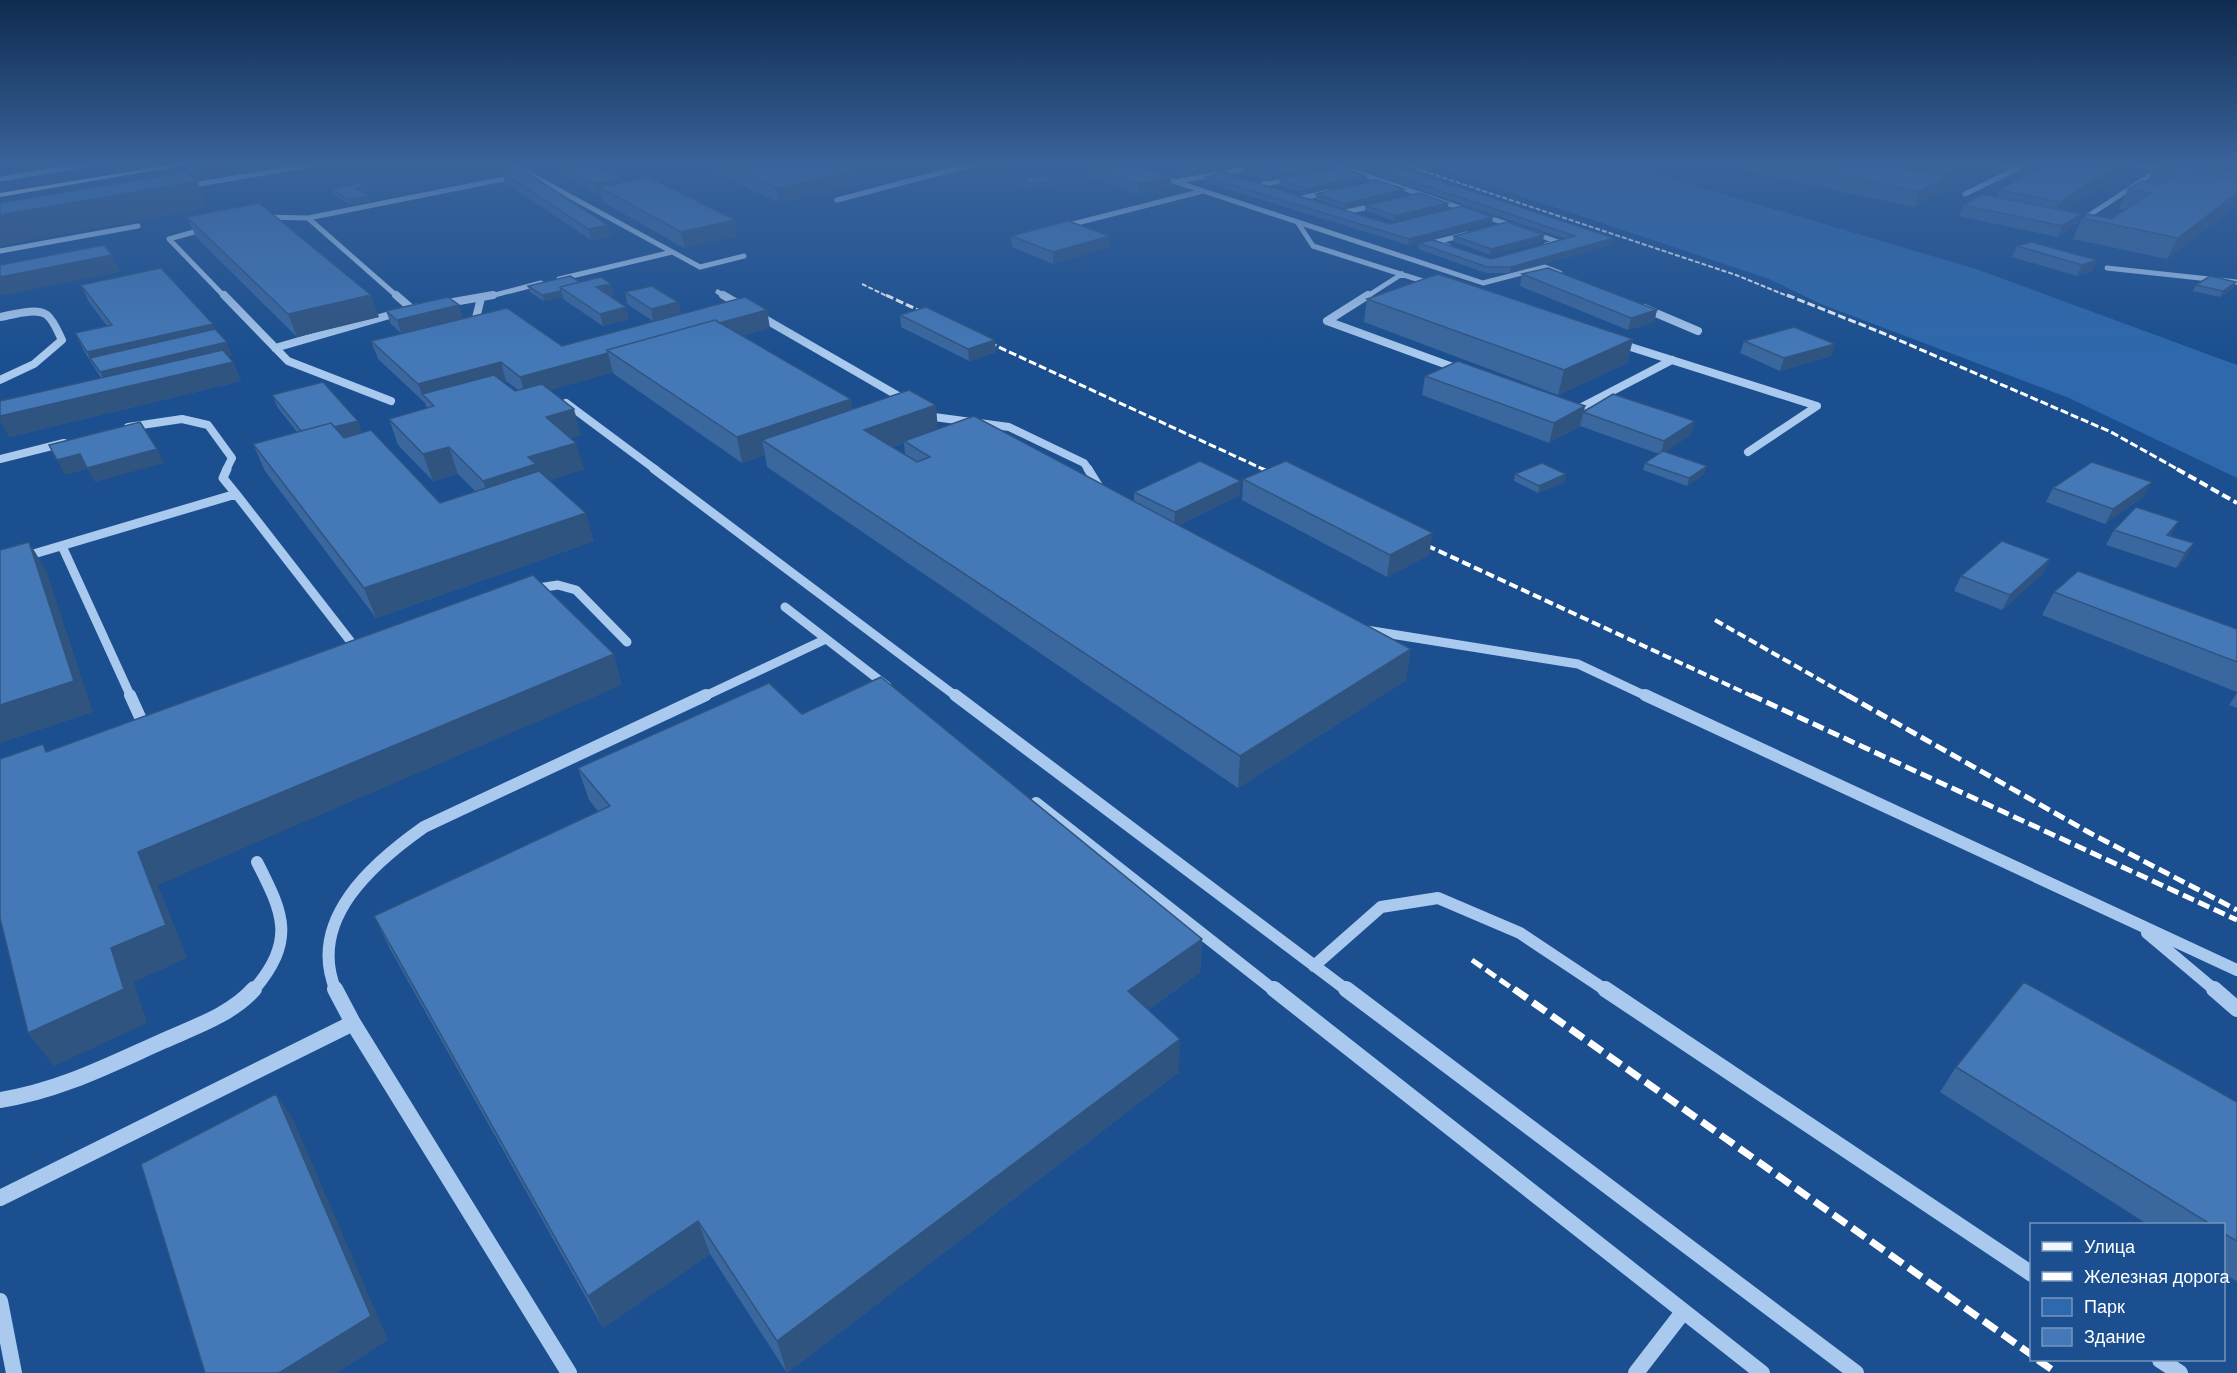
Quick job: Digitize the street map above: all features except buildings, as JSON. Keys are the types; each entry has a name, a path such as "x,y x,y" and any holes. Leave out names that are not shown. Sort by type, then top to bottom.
{"street":[{"path":"0,251 138,226"},
{"path":"214,226 169,239 288,361 391,401"},
{"path":"317,226 412,309"},
{"path":"624,226 700,267 744,256"},
{"path":"1058,228 1066,226"},
{"path":"1300,226 1312,246 1436,285"},
{"path":"1308,226 1483,282 1545,267 1564,275"},
{"path":"1512,226 1558,242 1536,248"},
{"path":"1458,249 1436,242 1471,233"},
{"path":"55,241 62,250"},
{"path":"435,305 481,298 672,252"},
{"path":"2107,268 2237,282"},
{"path":"1402,274 1327,321 1467,372"},
{"path":"718,292 934,417 1009,427 1084,463 1104,496"},
{"path":"464,328 475,326 481,298"},
{"path":"1635,304 1698,331"},
{"path":"275,348 423,307"},
{"path":"0,317 26,313 48,315 62,340 39,361 0,380"},
{"path":"1604,339 1817,406 1748,452"},
{"path":"1564,408 1575,412 1672,360"},
{"path":"566,403 1856,1373"},
{"path":"116,430 139,424 182,419 208,425 232,458 223,478 358,651"},
{"path":"0,459 69,441"},
{"path":"0,564 237,494"},
{"path":"62,546 145,728"},
{"path":"522,592 558,585 576,590 627,642"},
{"path":"785,607 901,698"},
{"path":"1355,625 1365,630 1578,664 2237,970"},
{"path":"569,1373 353,1023 330,975 328,950 336,916 350,894 397,846 424,827 826,639"},
{"path":"346,655 369,647"},
{"path":"134,732 156,724"},
{"path":"1024,794 1762,1373"},
{"path":"0,1100 25,1098 57,1089 222,1014 248,996 263,978 282,937 280,908 257,862"},
{"path":"1314,966 1381,907 1438,898 1530,940 2030,1273"},
{"path":"2136,923 2237,1009"},
{"path":"0,1198 353,1023"},
{"path":"0,1301 14,1373"},
{"path":"1636,1373 1683,1312"},
{"path":"2163,1361 2180,1373"}],"green space":[{"path":"1611,226 1831,226 1976,269 2237,365 2237,478 2069,398 1821,304 1769,279"}],"railway":[{"path":"1589,226 1736,275 1790,297"},
{"path":"862,284 889,297"},
{"path":"886,295 933,317"},
{"path":"1787,295 1880,332 2111,432 2179,470"},
{"path":"979,338 1265,470"},
{"path":"1262,469 1279,477"},
{"path":"2177,469 2237,503"},
{"path":"1415,540 1754,697"},
{"path":"1715,620 1850,697"},
{"path":"1751,695 2237,920"},
{"path":"1847,695 2090,833 2237,910"},
{"path":"1472,960 1516,991"},
{"path":"1514,989 2030,1354"},
{"path":"2039,1361 2057,1373"}]}
